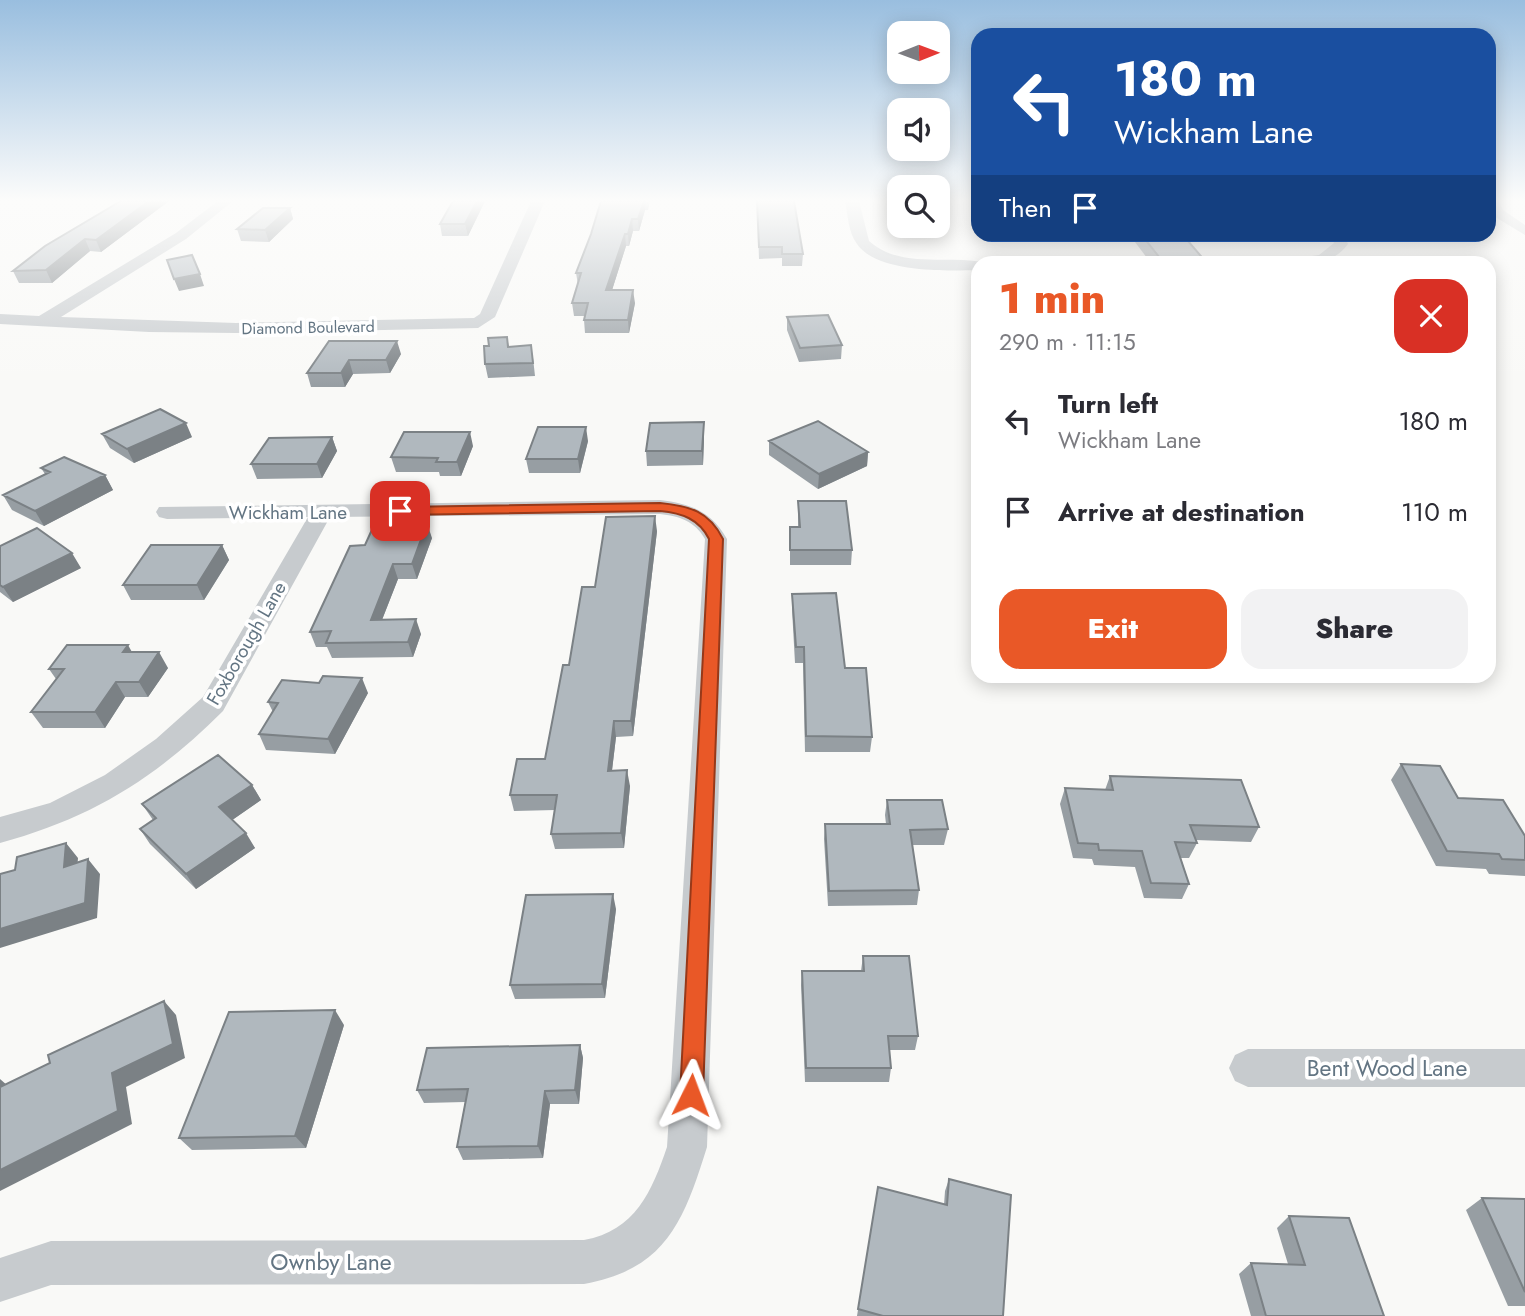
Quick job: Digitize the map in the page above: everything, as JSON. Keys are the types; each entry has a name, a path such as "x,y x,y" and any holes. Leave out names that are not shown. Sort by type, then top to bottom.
{"street":[{"path":"43,321 138,262"},
{"name":"Diamond Boulevard","path":"0,319 149,327 236,328 478,323 487,317 511,262"},
{"path":"911,262 971,266"},
{"name":"Wickham Lane","path":"167,512 660,507 686,510 700,517"},
{"name":"Foxborough Lane","path":"0,830 83,803 161,754 190,728 213,704 322,512"},
{"name":"Ownby Lane","path":"0,1280 51,1263 584,1262 611,1257 653,1224 670,1198 681,1171 690,1122 716,539 710,527 700,517"},
{"name":"Bent Wood Lane","path":"1248,1068 1525,1068"}],"building":[{"path":"24,262 56,262 46,270 13,271"},
{"path":"168,262 195,262 200,274 174,279"},
{"path":"580,262 615,262 606,290 633,290 628,320 584,320 588,303 572,303 581,273 576,273"},
{"path":"828,315 842,345 800,348 787,317"},
{"path":"507,337 508,347 531,345 533,363 485,364 484,346 489,346 488,338"},
{"path":"329,341 397,341 386,360 349,360 341,373 307,373"},
{"path":"160,409 186,423 127,449 102,434"},
{"path":"818,421 868,452 819,474 769,441"},
{"path":"704,422 702,451 646,451 650,423"},
{"path":"538,427 586,427 578,459 526,459"},
{"path":"404,432 470,432 457,462 436,462 438,458 391,457"},
{"path":"332,437 317,464 251,464 269,438"},
{"path":"64,457 105,475 35,511 3,495 50,472 41,468"},
{"path":"798,501 846,501 852,550 790,550 790,527 800,527"},
{"path":"655,516 631,721 614,721 608,771 627,770 621,833 551,834 557,795 510,795 517,759 545,759 563,665 569,665 582,587 595,587 606,517"},
{"path":"375,523 427,523 412,564 393,564 371,620 416,619 408,642 326,643 331,631 310,632 350,546 365,545"},
{"path":"37,528 72,553 3,587 0,585 0,546"},
{"path":"151,545 222,545 197,585 123,585"},
{"path":"836,593 845,668 866,668 872,737 806,736 804,647 796,647 792,594"},
{"path":"67,645 128,645 123,652 159,652 139,682 116,682 95,712 31,712 64,669 49,669"},
{"path":"323,676 362,678 328,739 259,734 278,703 268,702 282,680 319,683"},
{"path":"218,755 252,785 219,807 246,833 186,874 140,829 156,818 142,804"},
{"path":"1401,764 1440,766 1458,798 1503,800 1525,836 1525,860 1502,859 1499,854 1447,851"},
{"path":"1110,776 1241,780 1259,827 1190,825 1197,843 1175,842 1189,884 1151,883 1142,851 1099,850 1098,844 1078,843 1065,788 1113,790"},
{"path":"887,800 942,800 948,829 910,830 919,890 829,891 825,824 890,824"},
{"path":"66,843 64,867 88,859 85,903 0,929 0,874 15,870 17,857"},
{"path":"613,894 602,984 510,985 526,895"},
{"path":"863,956 909,956 918,1036 888,1036 891,1068 806,1068 802,971 864,971"},
{"path":"164,1001 173,1044 112,1073 118,1111 0,1170 0,1087 50,1063 48,1055"},
{"path":"335,1010 295,1136 179,1138 229,1012"},
{"path":"580,1045 575,1090 545,1091 538,1146 457,1147 468,1089 417,1090 427,1048"},
{"path":"949,1179 1011,1195 1003,1316 883,1316 858,1309 878,1187 947,1205"},
{"path":"1482,1198 1525,1199 1525,1292"},
{"path":"1289,1216 1349,1218 1384,1316 1266,1316 1251,1263 1305,1265"}],"route":[{"path":"400,511 660,507 686,510 700,517 710,527 716,539 691,1095"}]}
